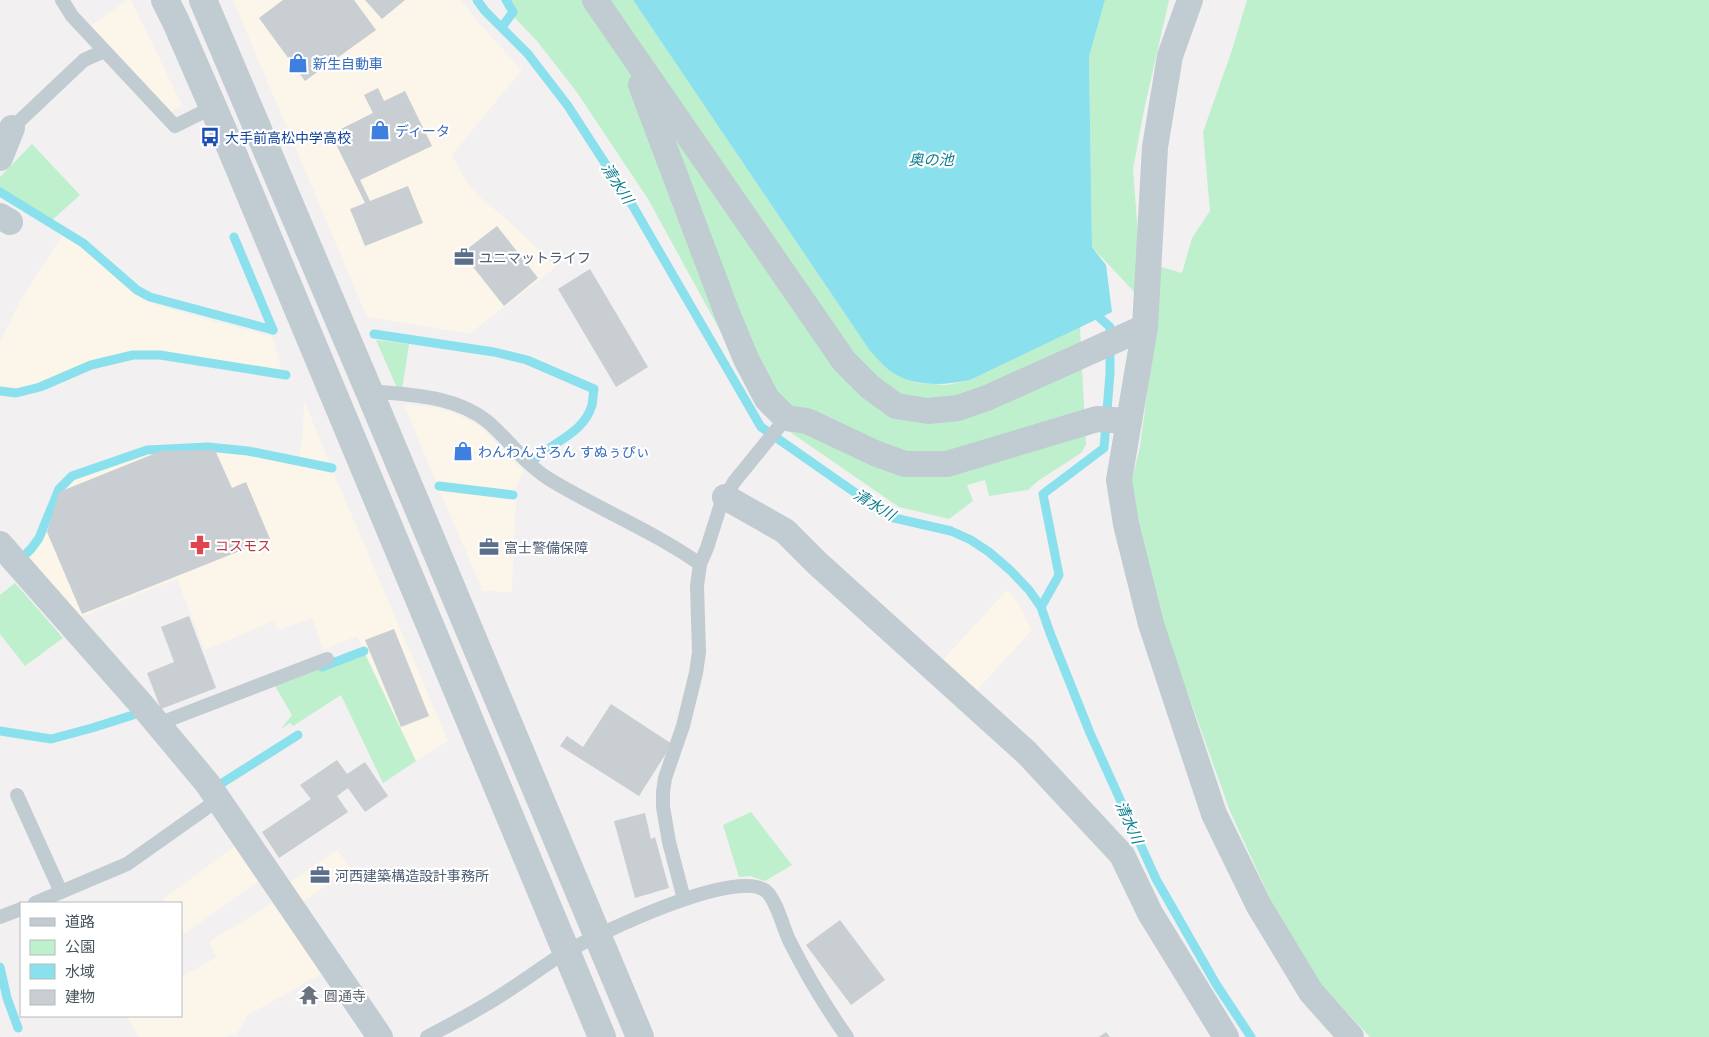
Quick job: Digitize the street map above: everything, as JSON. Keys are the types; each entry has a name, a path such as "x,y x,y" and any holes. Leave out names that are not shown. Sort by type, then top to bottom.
{"street":[{"path":"165,0 213,107 602,1037"},
{"path":"203,0 369,390 640,1037"},
{"path":"595,0 844,361 870,388 896,406 928,412 958,408 987,398 1145,327"},
{"path":"1190,0 1170,56 1155,147 1145,327 1116,420 1120,480 1126,524 1151,624 1214,814 1259,906 1311,992 1351,1037"},
{"path":"627,47 746,359 767,399 783,423 807,421 877,454 905,464 947,464 1116,420"},
{"path":"0,158 12,128"},
{"path":"726,497 785,531 1026,753 1122,855 1150,913 1226,1037"},
{"path":"0,544 158,724 219,799 380,1037"}],"lane":[{"path":"62,0 72,16 176,126 213,107"},
{"path":"12,128 84,60 104,51"},
{"path":"369,390 448,402 474,412 488,422 541,474 596,506 676,547 700,564"},
{"path":"684,899 669,842 663,807 663,792 665,778 683,726 696,673 698,652 696,586 700,564 720,507 734,482 783,423"},
{"path":"158,724 327,659"},
{"path":"17,795 61,892"},
{"path":"37,902 127,864 219,799"},
{"path":"427,1037 471,1014 567,952 599,936 684,899 720,888 738,885 750,885 767,892 808,977 847,1037"},
{"path":"0,917 20,909"}],"shaded area":[{"path":"127,0 131,0 182,105 168,114 88,28"},
{"path":"233,0 461,0 476,20 522,70 452,155 465,179 477,195 504,217 555,268 469,334 367,317"},
{"path":"62,236 81,247 134,294 145,301 273,338 281,369 280,373 161,353 132,353 91,363 39,385 15,392 0,389 0,342 20,301"},
{"path":"304,400 330,464 299,457 303,431"},
{"name":"わんわんさろん すぬぅぴぃ","path":"404,404 439,408 478,425 524,471 514,491 436,482"},
{"name":"コスモス","path":"208,449 248,453 332,469 448,741 416,761 357,636 323,650 312,618 278,630 274,621 205,650 177,579 77,618 24,559 39,540 61,489 73,477 83,472 148,452"},
{"name":"富士警備保障","path":"438,487 512,496 515,500 512,592 483,591"},
{"path":"1007,590 1018,603 1032,630 974,693 940,663"},
{"path":"236,845 260,880 184,934 182,931 182,902 163,902 162,900"},
{"name":"河西建築構造設計事務所","path":"337,850 350,867 301,904 289,883"},
{"path":"274,902 321,974 248,1015 235,1037 233,1034 225,1037 139,1037 128,1017 182,1017 182,976 217,957 209,942"}],"green space":[{"path":"508,0 633,0 870,351 895,375 918,383 947,385 970,380 1080,327 1086,445 1081,453 1038,481 1028,490 989,496 985,480 967,485 973,501 949,519 899,507 790,432 782,429 723,336 648,199 576,91 537,41 513,16 515,13"},
{"path":"1105,0 1169,0 1144,110 1133,169 1140,261 1182,273 1192,238 1210,211 1203,132 1232,50 1247,0 1709,0 1709,1037 1370,1037 1321,985 1272,903 1230,811 1163,624 1135,527 1131,484 1140,447 1157,316 1092,247 1089,57"},
{"path":"32,144 80,195 51,221 0,189 0,177"},
{"path":"376,340 409,344 402,390 398,390"},
{"path":"15,583 63,638 25,666 0,634 0,595"},
{"path":"364,652 416,761 383,783 341,695 293,726 290,723 281,729 292,715 275,686"},
{"path":"751,812 792,865 765,881 750,876 739,877 723,825"}],"water":[{"name":"奥の池","path":"633,0 1105,0 1089,57 1092,247 1106,265 1112,312 970,380 933,384 914,382 896,375 870,351"}],"building":[{"path":"283,0 354,0 376,30 305,81 259,18"},
{"path":"365,0 405,0 382,19"},
{"path":"378,88 384,101 405,91 432,146 360,180 370,201 408,186 423,223 365,246 350,209 365,203 331,134 373,113 364,95"},
{"path":"497,226 538,278 504,306 462,253"},
{"path":"590,269 648,367 616,387 558,289"},
{"path":"215,450 232,488 246,482 270,539 82,614 47,532 59,492 161,451"},
{"path":"189,616 216,688 161,709 147,673 174,662 161,627"},
{"path":"394,629 429,716 401,727 365,640"},
{"path":"611,704 672,744 639,796 560,746 567,736 583,747"},
{"path":"337,760 347,774 365,762 388,796 365,812 348,788 337,796 348,812 279,858 262,832 311,799 300,785"},
{"path":"645,813 651,839 655,837 669,888 635,898 614,821"},
{"path":"840,920 885,980 851,1005 806,945"},
{"path":"1106,1032 1110,1037 1099,1037"}],"waterway":[{"name":"清水川","path":"477,0 485,11 528,54 568,106 634,208 761,427 890,517 951,531 971,540 1010,570 1029,590 1041,607 1090,733 1156,879 1216,984 1251,1037"},
{"path":"502,27 513,12 506,0"},
{"path":"0,192 83,243 137,290 150,297 273,330"},
{"path":"234,237 273,330"},
{"path":"1041,607 1059,575 1043,494 1104,448 1110,373 1110,327 1100,318"},
{"path":"374,334 494,352 527,360 594,389 592,405 582,423 575,431 532,462"},
{"path":"0,391 16,393 40,387 91,365 133,355 160,355 286,375"},
{"path":"23,557 39,538 59,489 72,476 147,450 208,447 248,451 332,468"},
{"path":"439,486 513,495"},
{"path":"322,667 364,651"},
{"path":"0,731 51,739 133,715"},
{"path":"219,785 298,735"},
{"path":"0,967 7,998 18,1028"}],"place":[{"name":"新生自動車","path":"298,63"},
{"name":"ディータ","path":"380,130"},
{"name":"大手前高松中学高校","path":"210,137"},
{"name":"ユニマットライフ","path":"464,257"},
{"name":"わんわんさろん すぬぅぴぃ","path":"463,451"},
{"name":"コスモス","path":"200,545"},
{"name":"富士警備保障","path":"489,547"},
{"name":"河西建築構造設計事務所","path":"320,875"},
{"name":"圓通寺","path":"309,995"}]}
